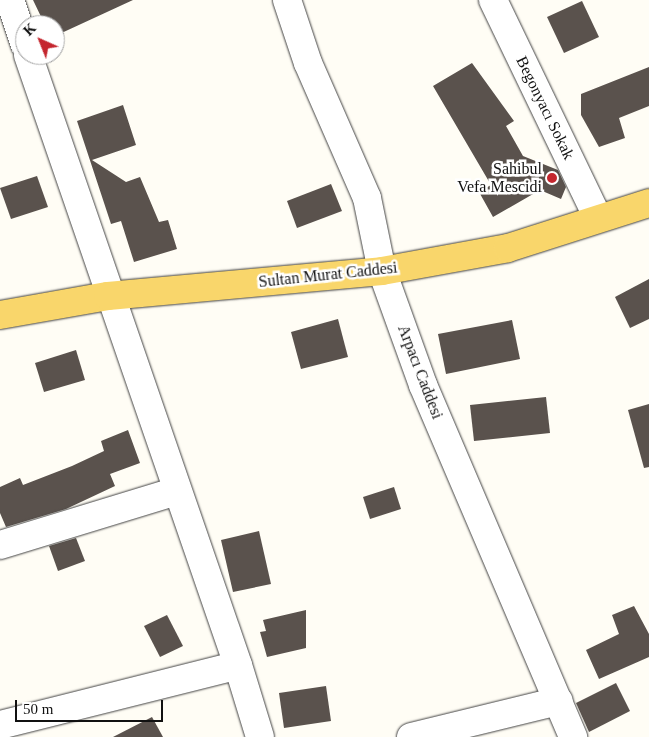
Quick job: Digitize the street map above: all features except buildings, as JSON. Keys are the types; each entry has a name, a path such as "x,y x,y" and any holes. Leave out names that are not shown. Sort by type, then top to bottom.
{"main road":[{"name":"Sultan Murat Caddesi","path":"0,315 108,296 382,271 508,248 597,216 649,202"}],"street":[{"path":"10,0 15,15"},
{"name":"Arpacı Caddesi","path":"288,0 308,63 367,198 382,271 423,385 528,639 573,737"},
{"name":"Begonyacı Sokak","path":"492,0 597,216"},
{"path":"31,65 108,296 238,665 260,737"},
{"path":"0,545 177,491"},
{"path":"0,725 238,665"},
{"path":"411,737 558,701"}],"place":[{"name":"Sahibul Vefa Mescidi","path":"552,178"}]}
